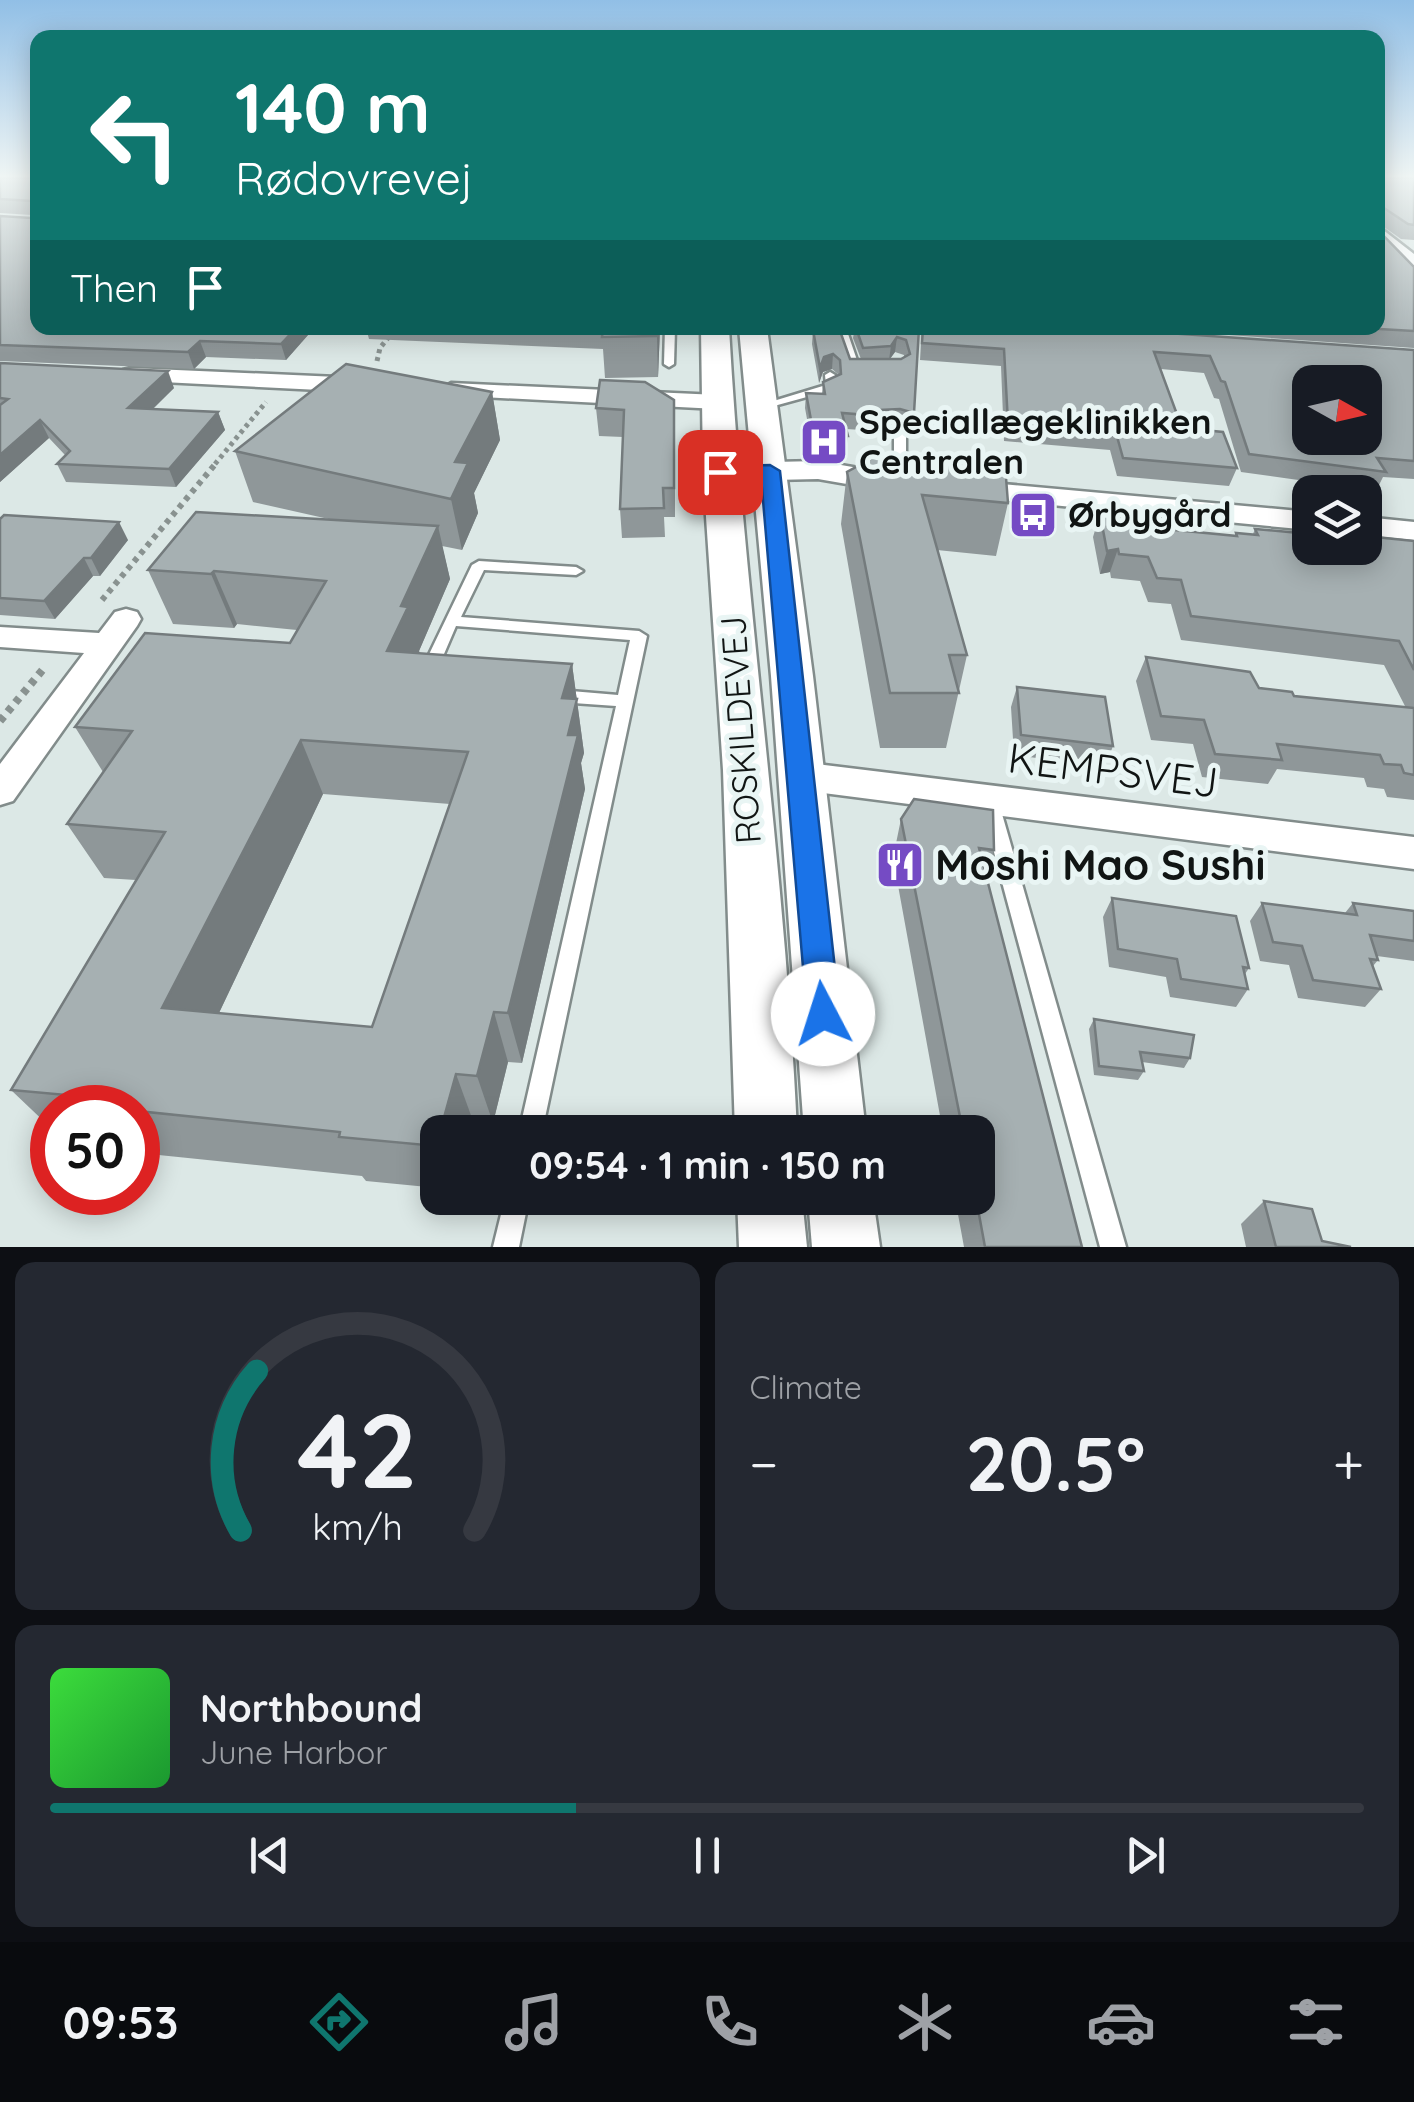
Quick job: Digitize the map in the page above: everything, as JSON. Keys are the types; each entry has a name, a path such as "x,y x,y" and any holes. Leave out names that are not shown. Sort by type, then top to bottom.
{"main road":[{"name":"ROSKILDEVEJ","path":"715,335 721,483 746,770 765,1115"},
{"name":"ROSKILDEVEJ","path":"754,335 772,482 833,1115"},
{"path":"771,1215 773,1247"},
{"path":"843,1215 846,1247"}],"street":[{"path":"1396,247 1414,264"},
{"path":"113,375 379,386"},
{"path":"418,388 718,402"},
{"path":"721,483 900,484 1292,519"},
{"path":"1382,528 1414,531"},
{"path":"0,637 68,641 116,632 0,791"},
{"name":"KEMPSVEJ","path":"800,776 1414,853"}],"lane":[{"path":"669,364 670,335"},
{"path":"821,335 822,341"},
{"path":"839,335 855,369"},
{"path":"762,406 855,369 884,368"},
{"path":"900,431 900,484"},
{"path":"439,686 422,685 478,565 576,571"},
{"path":"452,621 639,636 535,1115"},
{"path":"547,695 625,701"},
{"path":"990,800 1114,1247"},
{"path":"506,1247 513,1215"}],"path":[{"path":"377,360 380,348 390,335"},
{"path":"0,722 283,382"}],"building":[{"path":"0,236 30,236 30,335 289,335 281,344 200,341 188,352 0,345"},
{"path":"1385,237 1414,267 1414,331 1385,329"},
{"path":"602,335 657,335 657,336"},
{"path":"814,335 841,335 850,359 901,359 910,354 906,340 897,337 891,346 863,348 858,335 919,335 914,413 900,409 880,410 880,416 842,413 848,436 814,436 806,393 825,394 823,382 841,374 840,360 833,354 824,357 820,368"},
{"path":"923,335 1196,335 1414,350 1414,461 1377,458 1386,472 1249,454 1225,382 1210,356 1154,352 1182,428 1223,432 1237,468 1123,458 1116,433 1008,423 1004,349 922,343"},
{"path":"0,363 168,371 128,408 218,412 169,469 57,464 70,451 40,420 0,455 0,405 8,399 0,398"},
{"path":"346,364 492,392 455,462 468,463 451,499 235,451"},
{"path":"600,380 645,382 674,400 674,488 663,488 664,508 620,509 624,410 596,408"},
{"path":"880,454 1005,465 1008,503 922,495 967,655 949,655 959,693 890,693 847,472"},
{"path":"196,512 438,526 401,606 408,607 387,651 572,664 562,698 577,699 568,735 578,735 508,1013 494,1012 477,1076 456,1074 445,1115 420,1115 420,1145 160,1113 160,1085 30,1085 30,1092 11,1090 165,832 67,824 132,731 75,727 145,633 290,643 326,581 214,571 211,574 148,570","holes":["301,740 468,752 372,1027 162,1008"]},
{"path":"1100,514 1144,521 1145,527 1237,536 1236,533 1258,535 1255,529 1292,532 1292,565 1382,565 1382,538 1414,541 1414,670 1399,641 1191,616 1181,580 1157,578 1148,557 1119,554 1118,549 1107,551"},
{"path":"4,515 119,522 91,558 84,558 44,601 0,598 0,519"},
{"path":"1146,657 1250,672 1259,688 1292,692 1294,696 1414,708 1414,775 1404,773 1401,765 1384,764 1380,755 1277,744 1282,760 1215,754 1204,720 1161,716"},
{"path":"1017,687 1105,697 1113,746 1021,735"},
{"path":"914,799 993,810 994,850 979,848 1082,1247 985,1247 979,1215 995,1215 995,1115 960,1115 901,819"},
{"path":"1112,898 1236,916 1249,968 1243,967 1248,989 1181,979 1177,959 1118,949"},
{"path":"1262,903 1357,915 1353,903 1414,911 1414,941 1370,935 1378,960 1370,959 1381,989 1313,980 1302,946 1273,942"},
{"path":"1094,1019 1194,1035 1190,1058 1140,1052 1144,1071 1099,1066"},
{"path":"1264,1201 1312,1209 1322,1241 1351,1247 1276,1247"}],"place":[{"name":"Speciallægeklinikken Centralen","path":"824,442"},
{"name":"Ørbygård","path":"1033,515"},
{"name":"Moshi Mao Sushi","path":"900,865"}],"route":[{"path":"720,472 770,471 823,1014"}]}
